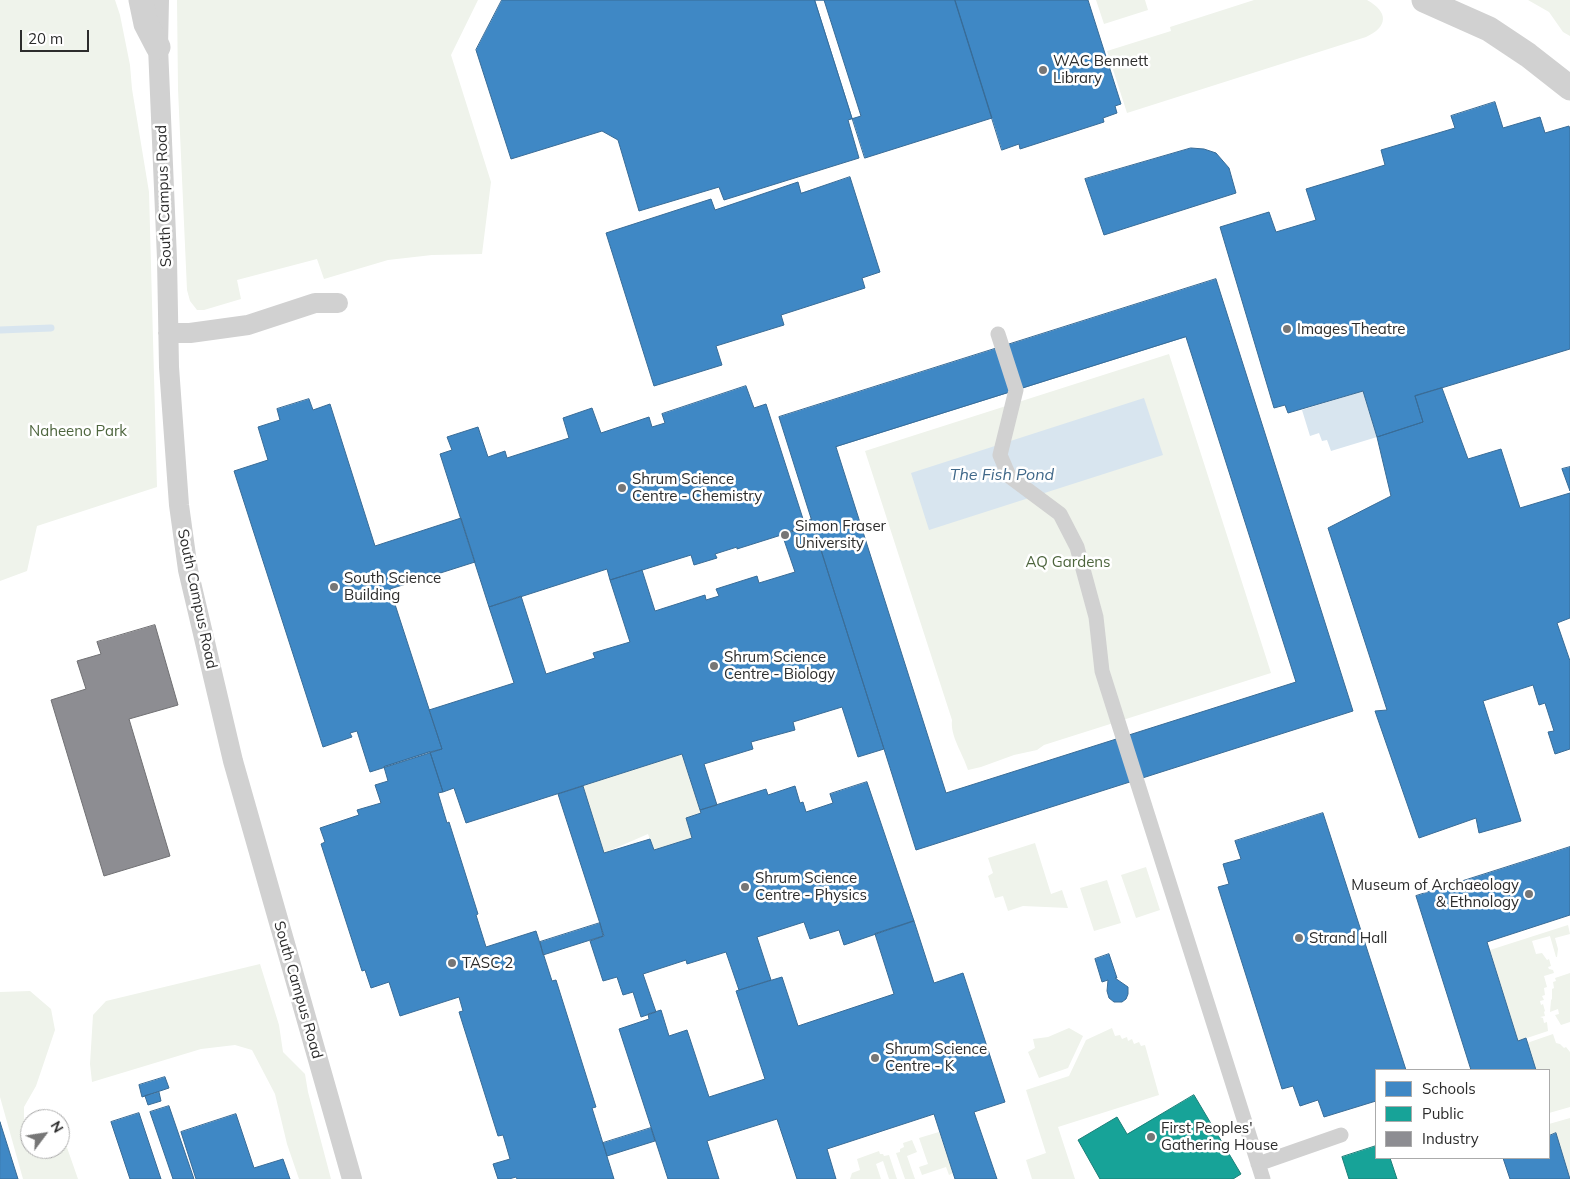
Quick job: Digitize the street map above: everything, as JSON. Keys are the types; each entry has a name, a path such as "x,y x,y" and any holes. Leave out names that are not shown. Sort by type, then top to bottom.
{"street":[{"path":"141,0 146,24 158,47"},
{"name":"South Campus Road","path":"159,0 158,47 167,259 168,333 179,505 188,570 233,761 352,1179"},
{"path":"1424,0 1489,29 1528,55 1570,88"},
{"path":"168,333 248,325 315,303 338,303"},
{"path":"998,334 1016,390 1000,455 1009,476 1060,514 1077,547 1096,617 1102,671 1263,1179"},
{"path":"1258,1164 1341,1134"}],"green space":[{"name":"Naheeno Park","path":"0,0 115,0 120,15 130,65 132,89 149,192 157,487 37,526 27,571 0,581"},
{"path":"177,0 478,0 451,55 491,182 482,254 432,255 388,260 324,279 317,259 237,280 241,299 204,310 197,310 190,301 187,290 178,89"},
{"path":"1096,0 1145,0 1148,10 1104,24"},
{"path":"1254,0 1367,0 1379,9 1383,19 1379,29 1366,37 1127,113 1107,51 1171,31 1170,27"},
{"path":"1528,0 1570,0 1570,36 1563,32 1549,12"},
{"name":"AQ Gardens","path":"1169,354 1271,673 1044,745 1037,750 1014,755 968,770 955,739 952,720 865,451"},
{"path":"682,754 701,813 686,818 692,838 654,850 648,834 604,853 583,786"},
{"path":"1035,843 1051,894 1062,890 1068,908 1023,906 1008,911 1003,896 995,898 988,876 993,873 988,858"},
{"path":"1146,867 1160,910 1136,918 1121,875"},
{"path":"1107,880 1121,923 1094,931 1080,888"},
{"path":"1568,925 1570,934 1555,938 1558,949 1557,957 1550,936 1532,941 1536,954 1542,953 1547,960 1549,959 1551,966 1548,967 1554,973 1544,976 1547,987 1544,988 1545,995 1542,996 1544,1000 1540,1001 1541,1005 1543,1004 1545,1016 1540,1017 1543,1018 1544,1023 1547,1022 1548,1031 1518,1041 1490,950"},
{"path":"260,964 279,1025 283,1052 305,1074 331,1179 299,1179 287,1144 275,1094 252,1050 235,1045 201,1049 92,1082 90,1064 93,1015 106,1001"},
{"path":"1570,973 1570,1022 1561,1025 1555,1015 1559,1014 1558,1009 1550,1012 1552,989 1554,988 1553,982 1556,981 1555,978"},
{"path":"30,991 51,1009 55,1030 36,1086 24,1109 20,1109 20,1159 70,1159 70,1156 78,1179 23,1179 0,1097 0,992"},
{"path":"1069,1028 1083,1036 1068,1068 1039,1078 1028,1052 1035,1048 1033,1039 1048,1037"},
{"path":"1112,1028 1115,1036 1120,1035 1122,1039 1127,1037 1128,1041 1132,1039 1134,1044 1139,1042 1141,1046 1145,1045 1159,1095 1058,1127 1075,1179 1032,1179 1026,1160 1046,1153 1026,1090 1069,1076 1086,1040"},
{"path":"1553,1034 1556,1043 1564,1048 1566,1047 1570,1052 1570,1107 1550,1113 1550,1069 1536,1069 1527,1043"},
{"path":"1570,1118 1570,1177 1556,1134 1550,1136 1550,1124"},
{"path":"939,1132 953,1173 949,1175 946,1167 922,1175 919,1167 928,1164 919,1138"},
{"path":"912,1140 917,1152 907,1156 915,1179 905,1179 896,1153 900,1152 900,1149 904,1147 903,1143"},
{"path":"879,1151 884,1156 889,1155 897,1179 889,1179 883,1161 876,1164 881,1179 850,1179 852,1173 860,1170 857,1159"}],"water":[{"path":"1363,391 1377,437 1331,451 1327,440 1322,441 1319,433 1310,436 1302,410"},
{"name":"The Fish Pond","path":"1144,398 1163,455 929,530 911,473"}],"building: Schools":[{"path":"502,0 824,0 861,116 848,120 859,158 724,200 719,187 639,211 618,140 602,131 511,159 476,50"},
{"path":"815,0 955,0 992,118 865,158"},
{"name":"WAC Bennett Library","path":"955,0 1088,0 1121,104 1115,106 1117,113 1103,118 1104,122 1020,149 1019,144 1002,150"},
{"path":"1495,102 1503,128 1540,117 1545,133 1569,126 1570,349 1415,396 1423,422 1377,437 1363,391 1288,413 1285,405 1274,408 1220,227 1269,212 1276,232 1316,220 1306,189 1385,165 1381,150 1455,128 1451,116"},
{"path":"1191,148 1204,149 1216,153 1229,168 1236,193 1104,235 1085,179"},
{"path":"850,177 880,272 862,278 865,288 781,315 784,325 716,346 722,365 654,386 606,233 711,199 715,210 798,182 801,193"},
{"path":"1216,279 1353,711 916,850 779,417","holes":["1186,337 1296,682 946,793 836,447"]},
{"name":"Shrum Science Centre - Chemistry","path":"746,386 754,408 766,404 804,522 811,519 813,525 715,554 717,558 694,565 691,555 610,580 607,569 489,607 440,454 452,450 447,437 478,427 488,457 505,451 507,458 569,438 563,418 592,408 601,433 649,417 652,427 665,423 662,414"},
{"path":"1442,388 1468,459 1501,449 1520,508 1570,493 1570,618 1557,623 1570,661 1570,749 1555,754 1548,732 1554,731 1545,703 1539,705 1533,685 1483,701 1521,821 1479,833 1476,818 1419,838 1375,711 1387,710 1328,528 1391,496 1377,437 1423,422 1415,396"},
{"name":"South Science Building","path":"309,399 313,410 330,404 375,546 461,518 475,562 390,589 442,749 370,772 357,731 350,733 352,737 323,747 234,471 268,460 258,427 280,420 277,409"},
{"path":"1570,467 1570,491 1562,469"},
{"name":"Shrum Science Centre - Biology","path":"813,525 884,749 858,757 842,707 793,722 795,730 751,742 753,749 704,764 717,805 700,810 682,754 466,823 454,788 443,792 430,752 442,749 429,710 514,683 489,607 521,596 546,674 595,658 593,653 630,642 610,580 642,570 655,611 705,595 706,600 719,596 716,589 757,576 759,583 795,572 782,534"},
{"name":"TASC 2","path":"430,752 443,792 438,793 478,914 476,915 486,947 536,931 552,981 556,980 596,1107 592,1108 614,1179 517,1179 516,1177 498,1179 493,1164 510,1159 503,1135 498,1136 459,1012 463,1011 459,997 400,1016 389,982 371,988 365,970 362,971 321,844 325,842 320,828 359,815 357,810 381,803 375,785 388,781 384,767"},
{"name":"Shrum Science Centre - Physics","path":"867,782 914,921 844,945 839,930 810,939 804,922 757,937 771,980 739,990 726,952 687,964 686,960 643,974 656,1012 641,1017 633,992 623,995 617,977 603,981 590,941 604,936 558,794 583,786 604,853 650,839 654,850 692,838 686,818 701,813 700,810 766,789 768,795 795,786 800,803 803,802 806,812 833,803 830,794"},
{"name":"Strand Hall","path":"1323,813 1406,1069 1375,1069 1375,1101 1324,1117 1318,1100 1300,1106 1293,1086 1282,1089 1218,887 1229,884 1223,864 1241,859 1235,841"},
{"path":"1570,847 1570,915 1487,942 1518,1041 1526,1038 1536,1069 1471,1069 1416,896"},
{"name":"Shrum Science Centre - K","path":"914,921 934,983 963,973 1005,1102 974,1112 997,1179 955,1179 934,1114 827,1149 836,1179 797,1179 777,1119 707,1141 719,1179 668,1179 619,1029 649,1019 648,1014 661,1010 669,1036 687,1030 709,1097 765,1079 736,991 782,977 798,1026 894,994 875,934"},
{"path":"600,923 603,936 543,955 540,942"},
{"path":"1109,954 1117,978 1115,978 1128,987 1126,999 1122,1002 1114,1002 1109,998 1107,991 1108,980 1102,982 1095,959"},
{"path":"165,1077 169,1088 142,1097 139,1085"},
{"path":"159,1092 161,1101 148,1105 145,1096"},
{"path":"169,1106 194,1179 173,1179 150,1112"},
{"path":"139,1113 161,1179 130,1179 111,1122"},
{"path":"236,1114 254,1168 283,1159 290,1179 196,1179 181,1132"},
{"path":"0,1122 18,1179 0,1179"},
{"path":"651,1128 655,1141 607,1156 603,1143"},
{"path":"1556,1133 1570,1179 1510,1179 1503,1159 1550,1159 1550,1136"}],"building: Public":[{"name":"First Peoples' Gathering House","path":"1194,1095 1241,1174 1233,1179 1100,1179 1078,1140 1117,1117 1127,1134"},
{"path":"1375,1146 1375,1159 1390,1159 1397,1179 1349,1179 1342,1157"}],"building: Industry":[{"path":"155,625 178,705 129,719 170,856 104,876 51,700 86,689 77,661 101,654 97,642"}],"waterway":[{"path":"0,330 51,328"}],"place":[{"name":"WAC Bennett Library","path":"1043,70"},
{"name":"Images Theatre","path":"1287,329"},
{"name":"Shrum Science Centre - Chemistry","path":"622,488"},
{"name":"Simon Fraser University","path":"785,535"},
{"name":"South Science Building","path":"334,587"},
{"name":"Shrum Science Centre - Biology","path":"714,666"},
{"name":"Shrum Science Centre - Physics","path":"745,887"},
{"name":"Museum of Archaeology & Ethnology","path":"1529,894"},
{"name":"Strand Hall","path":"1299,938"},
{"name":"TASC 2","path":"452,963"},
{"name":"Shrum Science Centre - K","path":"875,1058"},
{"name":"First Peoples' Gathering House","path":"1151,1137"}]}
